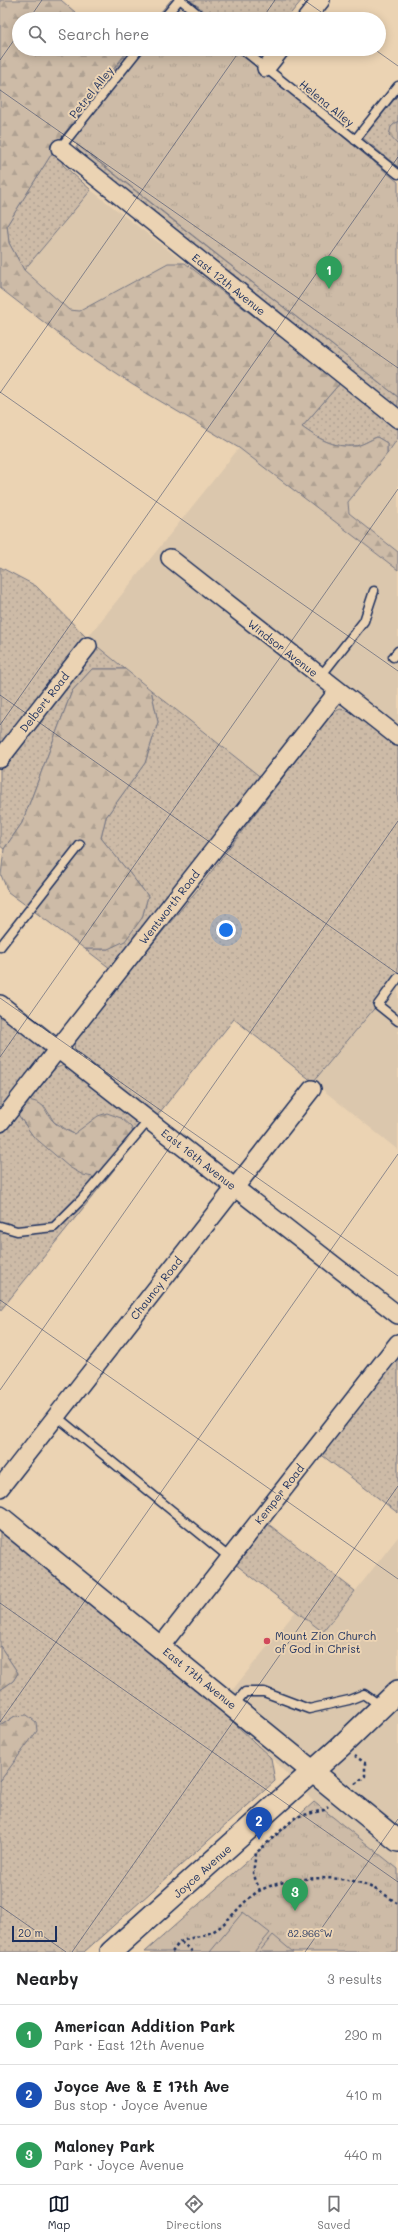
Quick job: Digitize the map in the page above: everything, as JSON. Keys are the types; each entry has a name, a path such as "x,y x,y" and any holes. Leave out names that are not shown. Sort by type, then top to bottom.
{"street":[{"path":"312,12 321,0"},
{"path":"266,68 276,56"},
{"name":"East 12th Avenue","path":"60,148 398,419"},
{"name":"Windsor Avenue","path":"170,558 398,737"},
{"name":"Delbert Road","path":"0,759 88,646"},
{"name":"Wentworth Road","path":"0,1124 338,691"},
{"name":"East 16th Avenue","path":"0,1004 398,1315"},
{"name":"Chauncy Road","path":"0,1488 312,1088"},
{"name":"Kemper Road","path":"161,1646 398,1343"},
{"name":"East 17th Avenue","path":"0,1517 161,1646 398,1841"},
{"name":"Joyce Avenue","path":"111,1952 313,1771 398,1691"}],"lane":[{"path":"170,12 180,0 195,12"},
{"name":"Petrel Alley","path":"60,148 133,56"},
{"name":"Helena Alley","path":"251,56 398,174"},
{"path":"355,140 398,86"},
{"path":"320,677 364,621 374,591"},
{"path":"0,947 80,845"},
{"path":"398,978 378,1005 398,1021"},
{"path":"0,1226 17,1231 54,1227 81,1200 149,1120"},
{"path":"56,1416 230,1558"},
{"path":"233,1706 245,1692 264,1692 309,1709 349,1700 364,1694 382,1706"}],"path":[{"path":"172,1952 180,1941 205,1935 221,1926 246,1900 260,1890 283,1882 331,1878 363,1884 388,1896 398,1904"},
{"path":"180,1941 193,1952"}],"shaded area":[{"path":"91,190 185,263 168,263 80,311 69,310 24,270"},
{"path":"398,438 398,552 349,513 348,502"},
{"path":"239,448 398,570 398,747 354,712 339,709 331,714 274,788 87,638"},
{"path":"398,980 398,1150 313,1082"},
{"path":"398,1537 398,1869 314,1802 254,1740 218,1708 296,1611 323,1632"}],"green space":[{"path":"0,0 61,0 75,12 12,12 12,56 123,56 64,134 7,225 9,243 24,270 69,310 80,311 168,263 185,263 340,383 302,427 314,435 333,444 357,446 377,437 387,443 387,454 348,502 349,513 398,552 398,570 239,448 133,385 73,345 0,288"},
{"path":"171,0 176,0 191,12 161,12"},
{"path":"190,0 302,0 292,12 205,12"},
{"path":"125,56 245,56 398,182 398,397 64,134"},
{"path":"398,95 398,121 391,127 398,145 398,167 363,138"},
{"path":"398,121 398,145 389,135 391,127"},
{"path":"64,134 60,156 63,165 91,190 24,270 9,243 7,225"},
{"path":"77,145 398,397 398,413 77,152"},
{"path":"340,383 398,429 398,438 387,454 387,443 377,437 357,446 347,446 333,444 314,435 302,427"},
{"path":"0,567 36,586 87,638 125,669 92,669 72,691 22,823 4,849 0,846"},
{"path":"92,669 125,669 151,690 158,722 145,763 106,817 101,838 148,896 142,918 125,941 108,949 85,949 8,892 1,875 4,849 22,823 72,691"},
{"path":"151,690 263,779 115,972 85,949 108,949 142,918 148,896 101,838 106,817 145,763 158,722"},
{"path":"340,709 354,712 398,747 398,980 313,1082 234,1019 156,1117 81,1060 75,1052 74,1043 124,978 198,889 331,714"},
{"path":"0,1013 40,1044 45,1054 0,1117"},
{"path":"64,1065 71,1067 148,1127 136,1142 131,1127 74,1134 54,1122 45,1107 27,1100 51,1070"},
{"path":"27,1100 34,1101 42,1105 55,1123 74,1134 98,1116 107,1113 121,1118 131,1127 136,1142 109,1176 98,1178 83,1175 69,1167 33,1136 17,1113"},
{"path":"17,1113 33,1136 98,1178 109,1176 0,1311 0,1134"},
{"path":"398,1354 398,1513 319,1453"},
{"path":"267,1523 355,1591 323,1632 235,1564"},
{"path":"0,1530 218,1708 271,1758 275,1781 84,1952 0,1952 0,1781 22,1750 15,1716 0,1726 0,1690 13,1681 18,1673 0,1646"},
{"path":"0,1646 18,1673 13,1681 0,1690"},
{"path":"27,1715 36,1722 37,1731 0,1781 0,1726 15,1716"},
{"path":"314,1802 398,1869 398,1952 145,1952"},
{"path":"243,1912 270,1933 254,1952 210,1952"},
{"path":"273,1935 293,1952 259,1952"}],"place":[{"name":"American Addition Park","path":"329,289"},
{"name":"Mount Zion Church of God in Christ","path":"267,1641"},
{"name":"Joyce Ave & E 17th Ave","path":"259,1840"},
{"name":"Maloney Park","path":"295,1911"}]}
